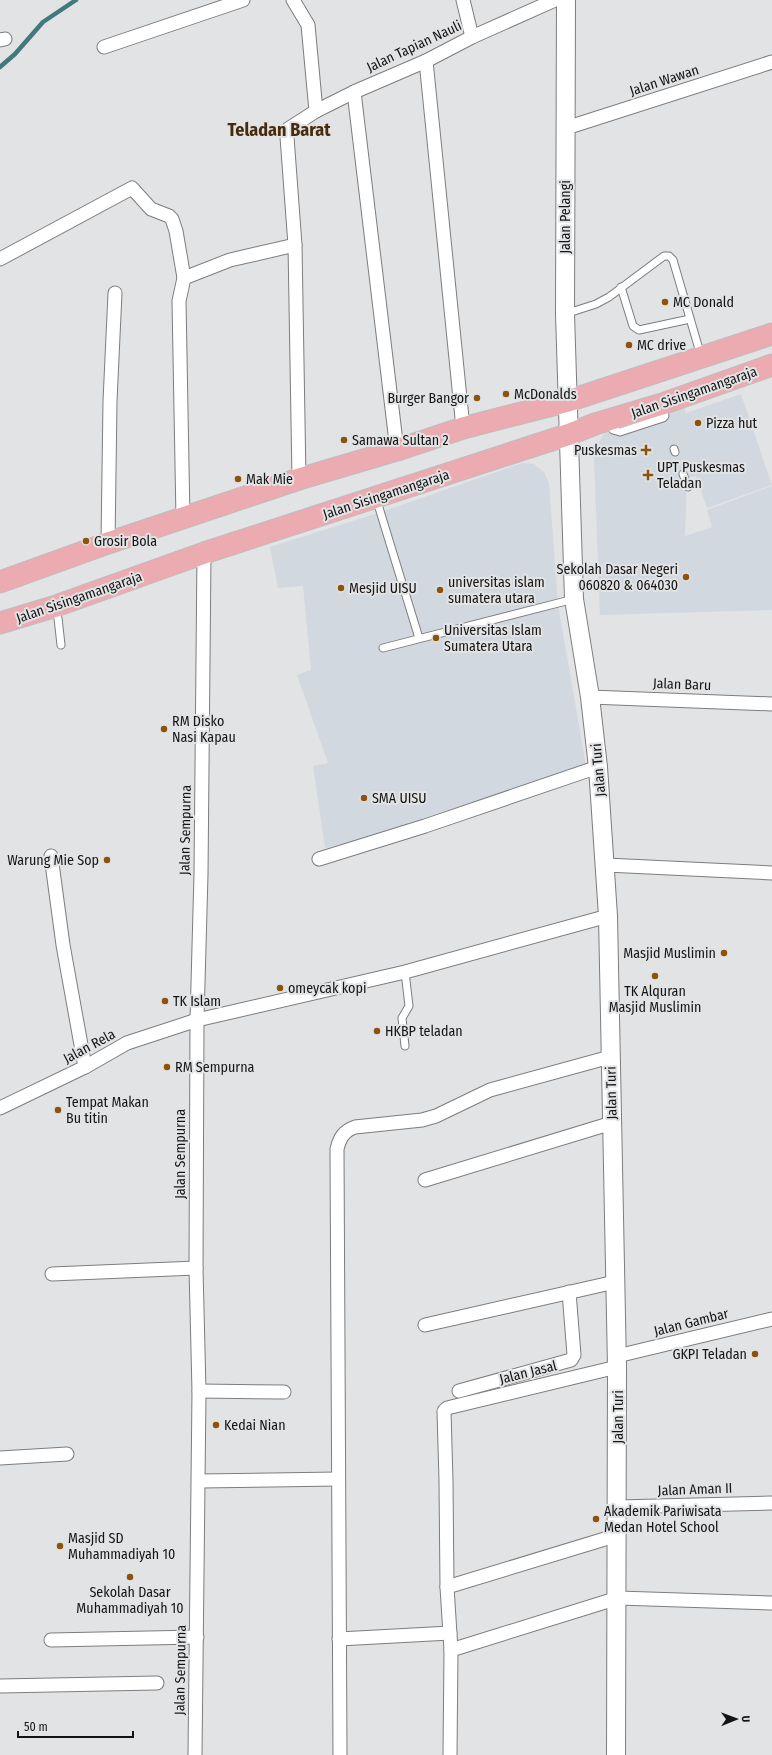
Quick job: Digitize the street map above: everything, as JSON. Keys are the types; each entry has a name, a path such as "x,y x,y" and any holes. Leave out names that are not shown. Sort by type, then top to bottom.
{"main road":[{"name":"Jalan Pelangi","path":"566,0 565,314 570,434"},
{"path":"0,582 108,543 299,479 463,428 568,401 772,334"},
{"name":"Jalan Sisingamangaraja","path":"0,623 53,607 204,553 570,434 595,424 618,418 663,414 772,365"},
{"name":"Jalan Turi","path":"570,434 574,599 590,697 598,767 606,865 608,916 617,1362 618,1598 616,1755"}],"street":[{"path":"104,47 243,0"},
{"path":"463,0 472,37"},
{"name":"Jalan Tapian Nauli","path":"295,245 287,137 290,127 316,111 354,92 426,61 472,37 555,0"},
{"path":"296,5 308,25 310,34 316,111"},
{"path":"426,61 463,428"},
{"name":"Jalan Wawan","path":"566,128 772,62"},
{"path":"354,92 396,450"},
{"path":"0,259 132,188 151,209 169,216 172,219 176,231 184,278 179,301 183,519"},
{"path":"184,278 230,260 295,245 299,479"},
{"path":"108,543 110,401 115,293"},
{"name":"Jalan Sempurna","path":"195,1755 199,1481 199,1391 196,1268 196,1020 201,874 204,553"},
{"name":"Jalan Baru","path":"590,697 772,704"},
{"path":"319,859 425,826 598,767"},
{"path":"51,856 63,945 85,1067"},
{"path":"606,865 772,873"},
{"name":"Jalan Rela","path":"0,1108 85,1067 127,1043 196,1020 405,972 608,916"},
{"path":"340,1755 337,1149 339,1140 343,1134 355,1127 422,1120 436,1116 490,1090 610,1057"},
{"path":"425,1180 612,1122"},
{"path":"52,1274 196,1268"},
{"path":"424,1326 615,1282"},
{"path":"459,1391 571,1360 574,1355 569,1292"},
{"name":"Jalan Gambar","path":"617,1362 772,1319"},
{"name":"Jalan Jasal","path":"447,1587 446,1480 443,1414 446,1409 617,1362"},
{"path":"199,1391 284,1392"},
{"path":"0,1458 68,1454"},
{"path":"199,1481 338,1479"},
{"name":"Jalan Aman II","path":"618,1507 772,1503"},
{"path":"450,1755 451,1650 447,1587 618,1534"},
{"path":"451,1650 618,1598 772,1603"},
{"path":"339,1639 450,1633"},
{"path":"51,1640 197,1637"},
{"path":"0,1686 157,1684"}],"lane":[{"path":"565,314 596,304 609,297 664,256 669,256 673,260 701,358"},
{"path":"621,287 633,326 640,330 690,319"},
{"path":"684,474 688,487"},
{"path":"376,497 419,638"},
{"path":"383,648 574,599"},
{"path":"53,607 58,618 61,645"},
{"path":"405,972 409,1006 402,1018 405,1046"}],"shaded area":[{"path":"741,394 772,485 707,508 696,476 687,478 685,536 712,527 707,510 772,486 772,610 600,615 594,459 596,446 604,434 684,405 686,413"},
{"name":"Universitas Islam Sumatera Utara","path":"522,463 534,464 544,472 549,483 558,604 586,766 408,823 408,827 325,848 313,766 328,763 297,675 311,670 303,586 278,588 270,547 381,512"}],"waterway":[{"path":"0,67 15,54 43,22 76,0"}],"place":[{"name":"MC Donald","path":"665,302"},
{"name":"MC drive","path":"629,345"},
{"name":"McDonalds","path":"506,394"},
{"name":"Burger Bangor","path":"477,398"},
{"name":"Pizza hut","path":"698,423"},
{"name":"Samawa Sultan 2","path":"344,440"},
{"name":"Puskesmas","path":"646,450"},
{"name":"UPT Puskesmas Teladan","path":"648,475"},
{"name":"Mak Mie","path":"238,479"},
{"name":"Grosir Bola","path":"86,541"},
{"name":"Sekolah Dasar Negeri 060820 & 064030","path":"686,577"},
{"name":"Mesjid UISU","path":"341,588"},
{"name":"universitas islam sumatera utara","path":"440,590"},
{"name":"Universitas Islam Sumatera Utara","path":"436,638"},
{"name":"RM Disko Nasi Kapau","path":"164,729"},
{"name":"SMA UISU","path":"364,798"},
{"name":"Warung Mie Sop","path":"107,860"},
{"name":"Masjid Muslimin","path":"724,953"},
{"name":"TK Alquran Masjid Muslimin","path":"655,976"},
{"name":"omeycak kopi","path":"280,988"},
{"name":"TK Islam","path":"165,1001"},
{"name":"HKBP teladan","path":"377,1031"},
{"name":"RM Sempurna","path":"167,1067"},
{"name":"Tempat Makan Bu titin","path":"58,1110"},
{"name":"GKPI Teladan","path":"755,1354"},
{"name":"Kedai Nian","path":"216,1425"},
{"name":"Akademik Pariwisata Medan Hotel School","path":"596,1519"},
{"name":"Masjid SD Muhammadiyah 10","path":"60,1546"},
{"name":"Sekolah Dasar Muhammadiyah 10","path":"130,1577"}],"district":[{"name":"Teladan Barat","path":"279,130"}]}
